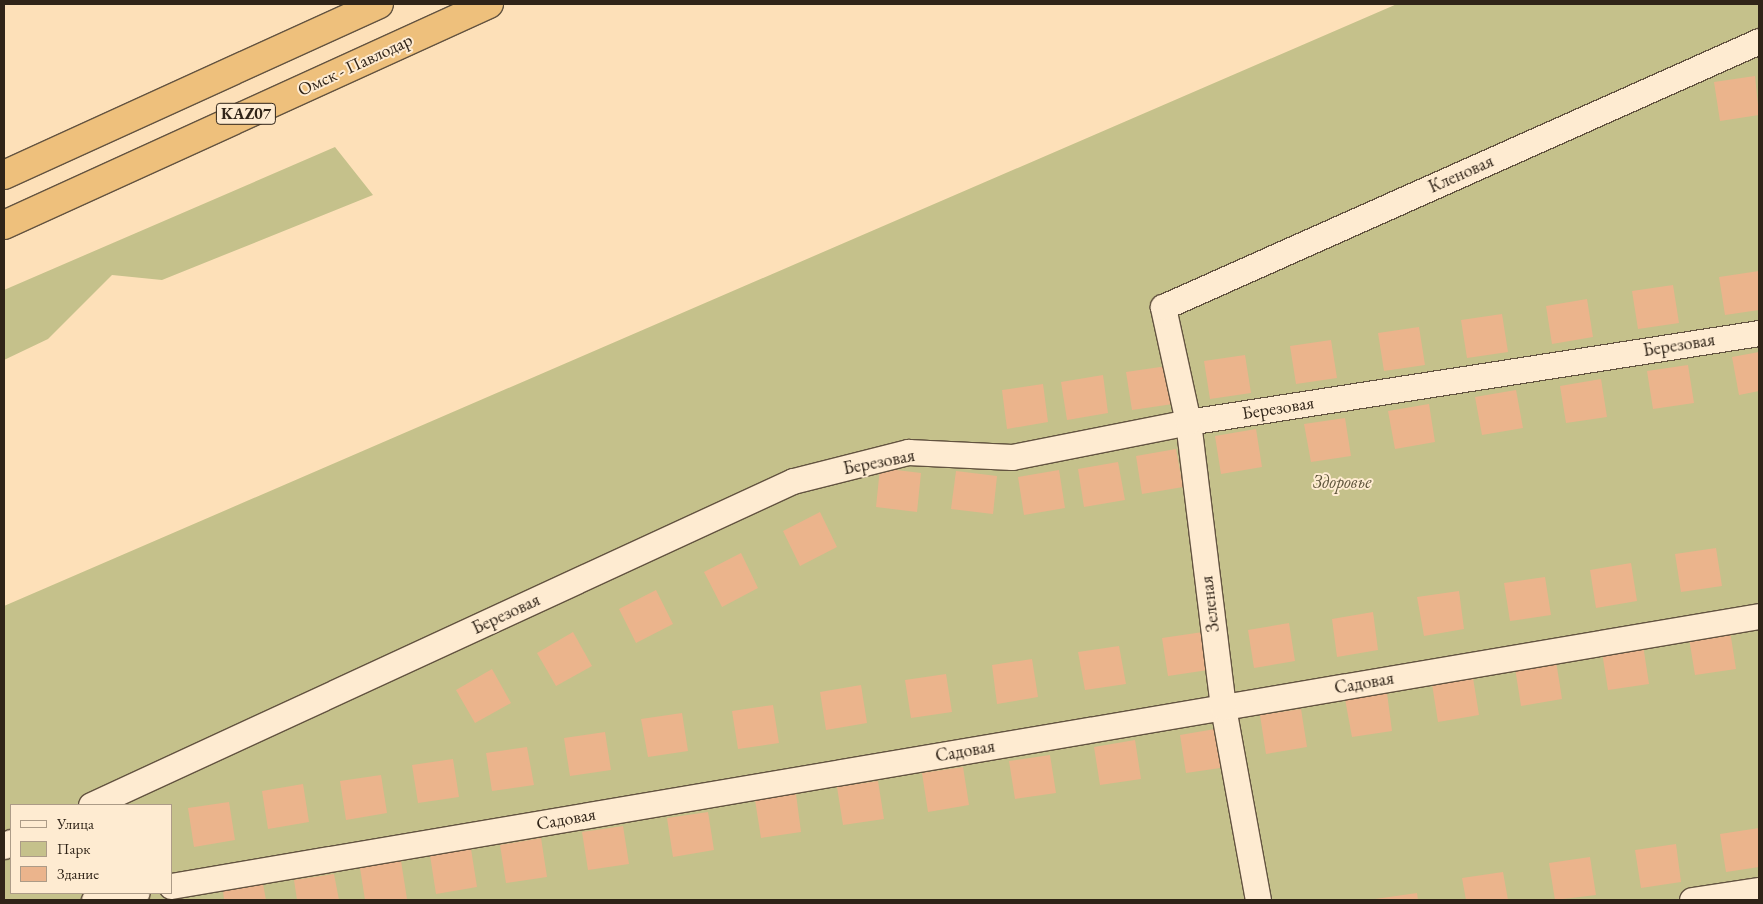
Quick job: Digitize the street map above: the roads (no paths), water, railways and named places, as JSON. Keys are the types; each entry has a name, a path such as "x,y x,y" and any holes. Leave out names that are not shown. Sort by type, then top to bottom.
{"highway":[{"name":"KAZ07","path":"4,175 379,4"},
{"name":"Омск - Павлодар","path":"4,225 489,4"}],"street":[{"name":"Кленовая","path":"1163,307 1759,41"},
{"name":"Зеленая","path":"1163,307 1188,422 1223,707 1258,900"},
{"name":"Березовая","path":"94,804 793,481 908,452 1012,458 1188,422 1759,333"},
{"name":"Садовая","path":"172,886 1759,616"},
{"path":"1692,900 1759,890"},
{"path":"94,900 130,894"}],"park label":[{"name":"Здоровье","path":"1342,482"}]}
